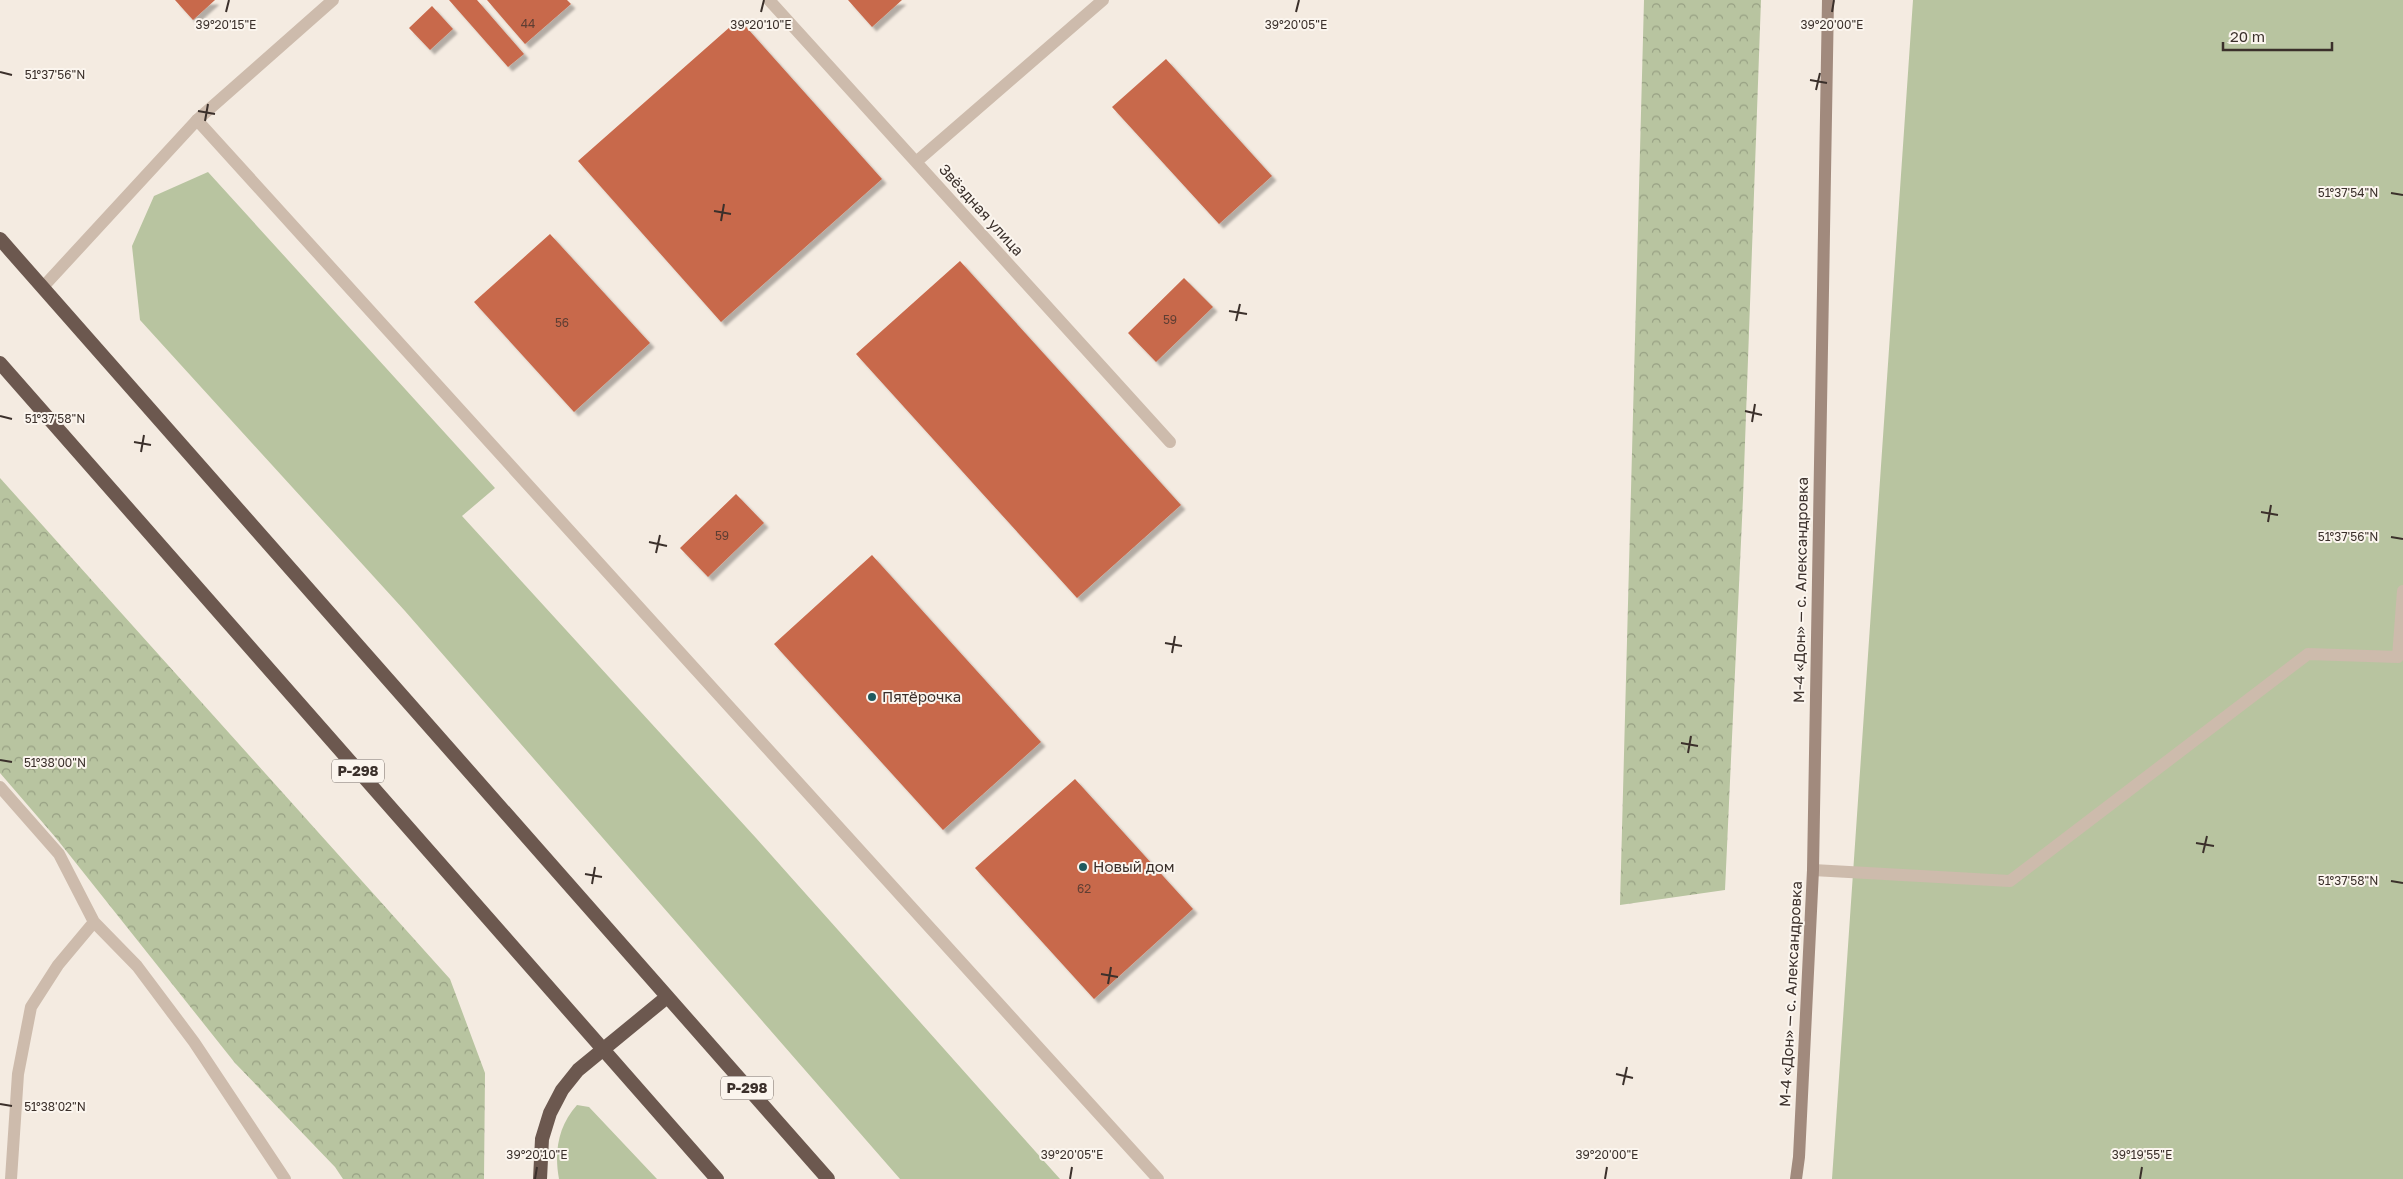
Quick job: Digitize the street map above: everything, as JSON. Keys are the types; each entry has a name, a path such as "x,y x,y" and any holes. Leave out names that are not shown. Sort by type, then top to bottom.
{"highway":[{"name":"Р-298","path":"0,239 828,1179"},
{"name":"Р-298","path":"0,363 717,1179"},
{"path":"540,1179 539,1166 542,1139 550,1113 562,1090 578,1070 604,1051 667,997"}],"main road":[{"name":"М-4 «Дон» — с. Александровка","path":"1796,1179 1799,1157 1813,870 1828,0"}],"street":[{"path":"42,287 197,120 333,0"},
{"name":"Звёздная улица","path":"769,0 1170,442"},
{"path":"916,162 1103,0"},
{"path":"197,120 1158,1179"},
{"path":"1813,870 2010,881 2308,654 2401,657 2403,591"},
{"path":"0,787 59,854 94,922 137,966 194,1042 285,1179"},
{"path":"11,1179 18,1074 31,1007 58,965 94,922"}],"green space":[{"path":"1644,0 1761,0 1743,498 1725,890 1620,905"},
{"path":"1913,0 2403,0 2403,1179 1832,1179"},
{"path":"208,172 495,488 462,516 756,838 1060,1179 900,1179 405,611 140,320 132,246 154,196"},
{"path":"0,478 450,979 485,1073 484,1179 343,1179 335,1167 235,1063 56,838 0,773"},
{"path":"577,1105 589,1107 657,1179 559,1179 557,1149 559,1140 565,1122"}],"building":[{"path":"175,0 215,0 193,20"},
{"path":"449,0 477,0 524,54 508,67"},
{"path":"487,0 567,0 571,4 525,44"},
{"path":"848,0 902,0 872,27"},
{"path":"432,6 453,29 430,50 409,28"},
{"path":"739,19 882,179 721,322 578,161"},
{"path":"1166,59 1272,176 1219,224 1112,107"},
{"path":"550,234 650,343 574,412 474,302"},
{"path":"960,261 1181,505 1077,598 856,354"},
{"path":"1184,278 1213,307 1156,362 1128,333"},
{"path":"736,494 764,523 708,577 680,548"},
{"path":"872,555 1041,742 943,830 774,644"},
{"path":"1075,779 1193,909 1094,999 975,868"}],"place":[{"name":"Пятёрочка","path":"872,697"},
{"name":"Новый дом","path":"1083,867"}]}
